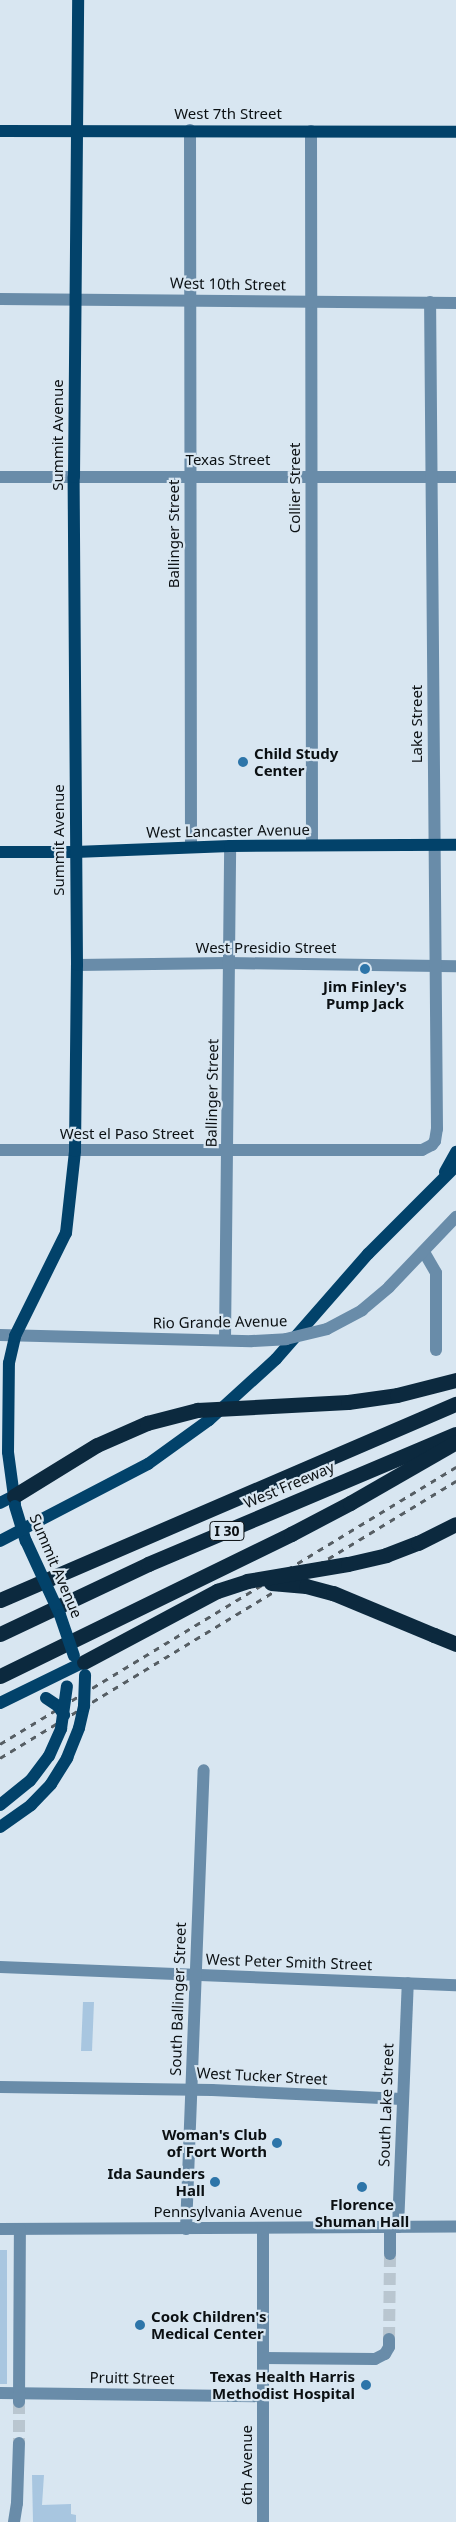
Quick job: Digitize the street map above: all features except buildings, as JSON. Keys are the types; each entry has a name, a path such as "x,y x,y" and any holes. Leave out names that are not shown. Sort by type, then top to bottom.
{"highway":[{"path":"14,1501 97,1445 147,1423 181,1413 213,1407 348,1402 397,1395 456,1380"},
{"name":"West Freeway","path":"0,1600 456,1404"},
{"name":"West Freeway","path":"0,1634 148,1564 456,1434"},
{"path":"0,1676 292,1534 456,1442"},
{"path":"81,1664 187,1606 217,1592 248,1581 386,1556 425,1540 456,1524"},
{"path":"217,1592 270,1583 306,1586 346,1598 456,1644"}],"main road":[{"name":"Summit Avenue","path":"78,0 74,477 75,1151 66,1233 15,1336 9,1363 8,1452 14,1501 26,1541 81,1664"},
{"name":"West 7th Street","path":"0,131 456,132"},
{"name":"West Lancaster Avenue","path":"0,852 75,852 230,846 456,845"},
{"path":"440,1184 456,1152"},
{"path":"0,1541 148,1464 209,1420 276,1359 368,1254 456,1166"},
{"path":"0,1503 14,1501"},
{"path":"0,1703 81,1664 84,1706 74,1743 52,1784 31,1805 0,1827"},
{"path":"0,1805 30,1781 49,1756 61,1729 64,1715 67,1671"},
{"path":"13,1697 46,1698 58,1706 64,1715"}],"street":[{"name":"Ballinger Street","path":"190,130 191,847"},
{"name":"Collier Street","path":"311,131 312,845"},
{"name":"West 10th Street","path":"0,299 456,302"},
{"name":"Lake Street","path":"430,302 437,1129 432,1146"},
{"name":"Texas Street","path":"0,477 456,477"},
{"name":"Ballinger Street","path":"225,1340 230,846"},
{"name":"West Presidio Street","path":"76,965 456,966"},
{"name":"West el Paso Street","path":"0,1150 422,1150 432,1146"},
{"name":"Rio Grande Avenue","path":"0,1335 271,1340 321,1330 352,1317 389,1287 456,1217"},
{"path":"424,1252 436,1273 436,1350"},
{"name":"South Ballinger Street","path":"186,2229 204,1770"},
{"name":"West Peter Smith Street","path":"0,1967 456,1985"},
{"name":"South Lake Street","path":"390,2254 394,2227 408,1983"},
{"name":"West Tucker Street","path":"0,2087 191,2089 402,2099"},
{"name":"Pennsylvania Avenue","path":"0,2228 456,2227"},
{"path":"19,2397 20,2228"},
{"name":"6th Avenue","path":"263,2522 264,2228"},
{"path":"264,2358 374,2359 385,2354 389,2347 389,2339"},
{"name":"Pruitt Street","path":"0,2393 19,2397 149,2394 264,2396"},
{"path":"14,2522 17,2503 19,2443"},
{"path":"17,2503 22,2522"}],"shaded area":[{"path":"83,2002 94,2002 92,2051 81,2051"},
{"path":"0,2250 7,2250 7,2384 0,2384"},
{"path":"32,2475 44,2475 42,2505 71,2504 71,2514 76,2515 76,2522 33,2522"}],"tunnel":[{"path":"389,2339 390,2254"},
{"path":"19,2402 19,2443"}],"railway":[{"path":"0,1744 456,1467"},
{"path":"0,1758 456,1481"}],"place":[{"name":"Child Study Center","path":"243,762"},
{"name":"Jim Finley's Pump Jack","path":"365,969"},
{"name":"Woman's Club of Fort Worth","path":"277,2143"},
{"name":"Ida Saunders Hall","path":"215,2182"},
{"name":"Florence Shuman Hall","path":"362,2187"},
{"name":"Cook Children's Medical Center","path":"140,2325"},
{"name":"Texas Health Harris Methodist Hospital","path":"366,2385"}]}
